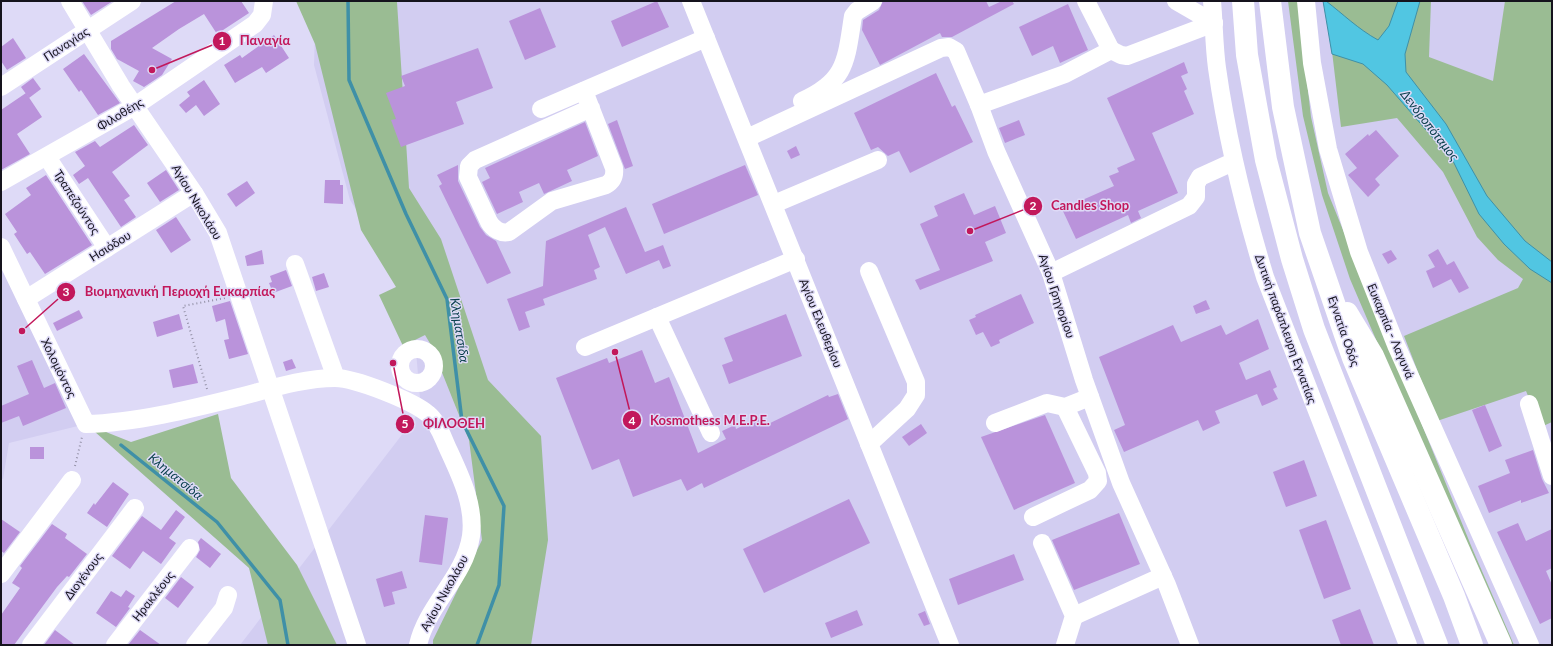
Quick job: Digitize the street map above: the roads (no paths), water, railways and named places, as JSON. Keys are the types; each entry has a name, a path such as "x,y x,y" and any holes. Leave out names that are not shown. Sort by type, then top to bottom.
{"highway":[{"path":"1243,1 1248,55 1266,160 1292,259 1314,329 1437,645"},
{"name":"Εγνατία Οδός","path":"1270,1 1283,107 1292,157 1310,233 1353,358 1454,596 1472,645"},
{"path":"1326,279 1373,356 1501,645"}],"street":[{"name":"Αγίου Νικολάου","path":"70,1 135,106 194,192 218,233 270,389 320,379 336,378 351,380 404,399 428,414 437,424 466,490 472,523 468,550 463,562 432,613 420,636 418,645"},
{"name":"Παναγίας","path":"1,87 132,1"},
{"name":"Φιλοθέης","path":"1,182 135,106 259,20 264,9 264,1"},
{"name":"Αγίου Ελευθερίου","path":"691,1 796,258 950,645"},
{"path":"747,138 770,117 815,95 833,80 843,67 846,60 853,16 856,10 873,1"},
{"path":"1086,1 1111,50 1121,55 1127,56 1214,23"},
{"path":"1176,1 1214,23"},
{"name":"Δυτική παράπλευρη Εγνατίας","path":"1212,1 1217,67 1233,162 1249,225 1265,277 1408,645"},
{"name":"Ευκαρπία - Λαγυνά","path":"1306,1 1312,63 1328,149 1359,252 1396,345 1530,645"},
{"path":"541,109 706,38"},
{"name":"Αγίου Γρηγορίου","path":"747,138 945,47 953,48 958,54 980,105 996,151 1051,273 1090,397 1121,482 1163,576 1190,645"},
{"path":"980,105 1065,74 1111,50"},
{"path":"584,91 591,108 614,168 615,172 612,180 606,185 550,202 509,232 502,232 493,228 468,177 469,166 475,160 591,108"},
{"name":"Τραπεζούντος","path":"47,157 107,248"},
{"path":"774,204 878,160"},
{"path":"1051,273 1189,206 1196,197 1196,184 1200,177 1233,162"},
{"name":"Ησιόδου","path":"26,299 194,192"},
{"name":"Χολομόντος","path":"1,247 86,424 112,424 212,404 270,389"},
{"path":"585,347 796,258"},
{"path":"295,264 336,378"},
{"path":"869,270 916,382 916,395 907,409 869,444"},
{"path":"657,317 711,433"},
{"path":"404,399 409,382"},
{"path":"270,389 357,645"},
{"path":"995,423 1047,403 1065,407 1090,397"},
{"path":"1529,404 1552,476"},
{"path":"1034,517 1090,490 1098,481 1097,473 1065,407"},
{"path":"1,574 72,480"},
{"name":"Διογένους","path":"31,645 135,508"},
{"path":"1042,543 1074,616 1065,645"},
{"name":"Ηρακλέους","path":"115,645 190,548"},
{"path":"1074,616 1163,576"},
{"path":"195,645 224,608 228,595"}],"water":[{"name":"Δενδροπόταμος","path":"1323,1 1326,1 1357,26 1378,40 1389,26 1398,1 1420,1 1405,54 1406,72 1446,124 1487,196 1525,241 1552,262 1552,283 1530,269 1504,244 1479,214 1453,161 1387,85 1363,64 1332,54"}],"waterway":[{"name":"Κληματσίδα","path":"348,1 349,80 406,214 447,299 462,421 504,506 499,585 477,645"},
{"name":"Κληματσίδα","path":"121,445 217,522 280,600 288,645"}],"place":[{"name":"Παναγία","path":"152,70"},
{"name":"Candles Shop","path":"970,231"},
{"name":"Βιομηχανική Περιοχή Ευκαρπίας","path":"22,331"},
{"name":"Kosmothess M.E.P.E.","path":"615,352"},
{"name":"ΦΙΛΟΘΕΗ","path":"393,363"}]}
